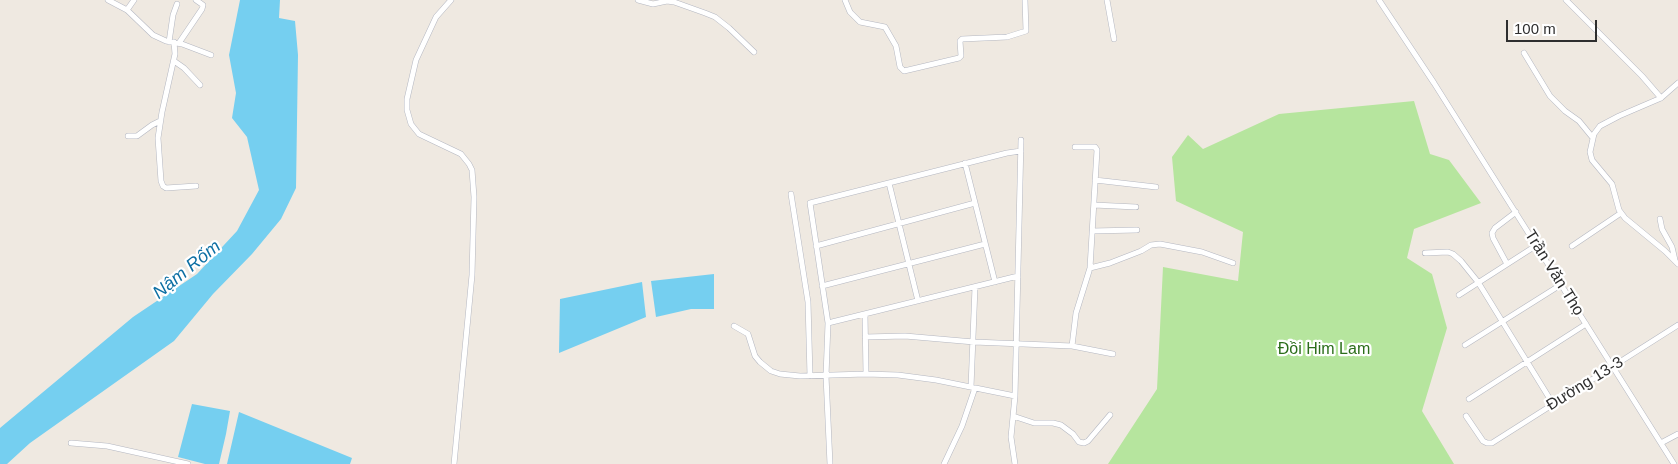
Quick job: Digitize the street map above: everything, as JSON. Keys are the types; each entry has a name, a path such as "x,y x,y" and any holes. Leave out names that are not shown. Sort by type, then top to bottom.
{"street":[{"path":"108,0 127,10 153,35 211,55"},
{"path":"127,10 134,0"},
{"path":"174,42 205,3 196,0"},
{"path":"451,0 436,18 416,60 407,99 407,110 411,124 419,134 461,154 470,164 472,170 474,197 472,274 454,464"},
{"path":"638,0 653,4 663,1 674,2 715,18 736,34 754,52"},
{"path":"845,0 850,12 860,22 885,27 896,46 900,67 904,71 959,58 961,56 960,41 962,39 1007,37 1026,31 1025,0"},
{"path":"1107,0 1114,39"},
{"name":"Trần Văn Thọ","path":"1379,0 1562,284 1674,464"},
{"path":"1566,0 1642,76 1661,98"},
{"path":"176,4 173,15 174,61 160,121 158,138 162,186 166,188 196,186"},
{"path":"1524,53 1550,96 1565,111 1579,120 1593,138"},
{"path":"174,61 184,68 200,86"},
{"path":"1676,263 1665,251 1627,221 1621,213 1610,180 1591,157 1590,149 1597,129 1605,123 1661,98 1678,84"},
{"path":"128,136 137,136 160,121"},
{"path":"1015,464 1011,437 1015,396 1021,140"},
{"path":"1072,346 1076,314 1090,268 1097,148 1075,147"},
{"path":"830,464 826,376 828,323 810,203 966,163 1021,151"},
{"path":"966,163 994,282"},
{"path":"1095,180 1156,187"},
{"path":"888,183 918,301"},
{"path":"791,194 808,302 810,376"},
{"path":"816,246 975,203"},
{"path":"1094,204 1136,207"},
{"path":"1507,264 1492,233 1495,228 1516,212"},
{"path":"1572,246 1621,213"},
{"path":"1660,219 1662,229 1672,247 1676,263"},
{"path":"1092,231 1137,230"},
{"path":"822,286 985,244"},
{"path":"1090,268 1110,264 1150,246 1160,244 1202,252 1233,263"},
{"path":"1459,294 1537,245"},
{"path":"1425,253 1443,251 1453,254 1478,282 1553,404"},
{"path":"828,323 1018,276"},
{"path":"1465,345 1562,284"},
{"path":"944,464 962,426 973,388 975,287"},
{"path":"865,314 866,374"},
{"path":"1468,399 1586,324"},
{"name":"Đường 13-3","path":"1466,416 1483,442 1492,443 1678,325"},
{"path":"734,326 748,334 757,359 771,370 787,375 866,374 910,376 1015,396"},
{"path":"865,337 915,336 974,342 1072,346 1113,354"},
{"path":"1013,416 1034,423 1057,423 1070,431 1079,442 1084,443 1088,441 1110,415"},
{"path":"1661,443 1678,434"},
{"path":"71,443 107,446 188,464"}],"green space":[{"name":"Đồi Him Lam","path":"1414,101 1430,154 1449,160 1481,203 1414,229 1407,258 1432,274 1447,328 1422,411 1454,464 1108,464 1157,389 1163,267 1238,281 1243,232 1176,201 1172,157 1188,135 1203,149 1279,114"}],"water":[{"path":"240,0 280,0 279,18 295,21 298,55 296,188 281,219 252,254 213,294 174,341 30,443 7,464 0,464 0,428 133,317 197,274 237,231 259,190 247,137 232,118 236,93 229,55"},
{"path":"714,274 714,309 691,309 656,317 651,281"},
{"path":"642,282 646,317 559,353 560,299"},
{"path":"192,404 230,411 219,464 205,464 178,457"},
{"path":"239,412 352,458 350,464 227,464"}],"water label":[{"name":"Nậm Rốm","path":"187,270"}]}
